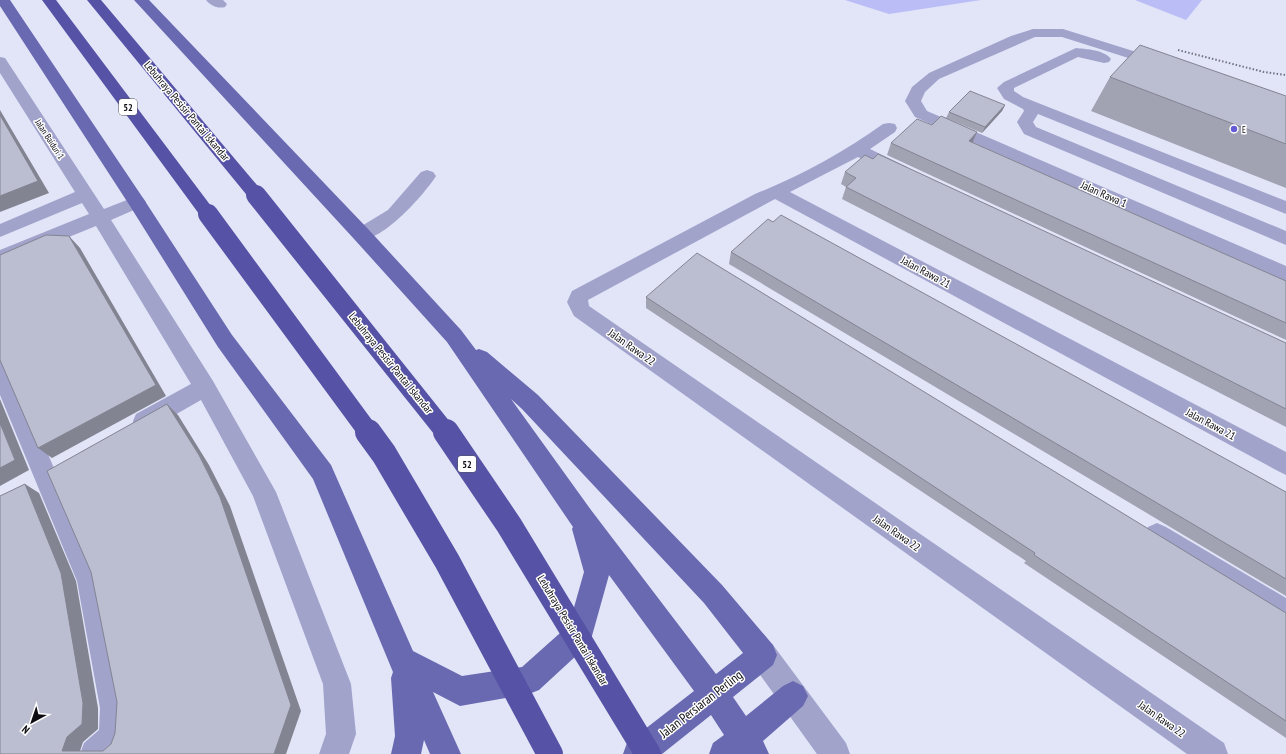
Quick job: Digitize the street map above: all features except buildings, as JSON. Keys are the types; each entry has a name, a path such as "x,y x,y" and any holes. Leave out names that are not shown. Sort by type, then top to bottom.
{"highway":[{"name":"52","path":"49,0 384,454 447,561 550,754"},
{"name":"Lebuhraya Pesisir Pantai Iskandar","path":"94,0 256,195 438,421 509,525 648,754"}],"main road":[{"path":"3,0 137,202 225,341 322,473 446,754"},
{"path":"141,0 362,235 454,336 530,402 713,594 763,655"},
{"path":"454,336 582,518 714,694 741,748 793,696"},
{"path":"404,661 460,691 529,680 580,633 597,572 582,518"},
{"name":"Jalan Persiaran Perling","path":"638,754 763,655"},
{"path":"404,661 410,736 406,754"}],"street":[{"name":"Jalan Rawa 1","path":"1024,102 1009,96 1005,92 1005,88 1076,52 1091,54 1171,75 1063,33 1032,33 934,76 918,90 913,101 921,114 1286,274"},
{"name":"Jalan Baiduri 1","path":"0,61 86,194 205,387 264,492 337,684 341,734 334,754"},
{"path":"1024,102 1286,208"},
{"path":"1024,102 1031,108 1032,111 1025,122 1026,126 1036,133 1286,238"},
{"path":"677,243 761,198 776,192 858,150 888,128"},
{"path":"858,150 915,177"},
{"path":"362,235 394,214 427,176"},
{"name":"Jalan Rawa 21","path":"776,192 1286,464"},
{"path":"0,231 86,194"},
{"path":"0,258 137,202"},
{"path":"677,243 698,255"},
{"name":"Jalan Rawa 22","path":"677,243 579,296 577,302 581,311 1212,754"},
{"path":"0,369 90,581 115,708 114,737 95,754"},
{"path":"128,430 205,387"},
{"path":"1137,523 1286,613"},
{"path":"763,655 835,754"}],"shaded area":[{"path":"845,0 981,0 889,14"},
{"path":"1135,0 1202,0 1186,20"}],"place":[{"name":"E","path":"1234,129"}]}
